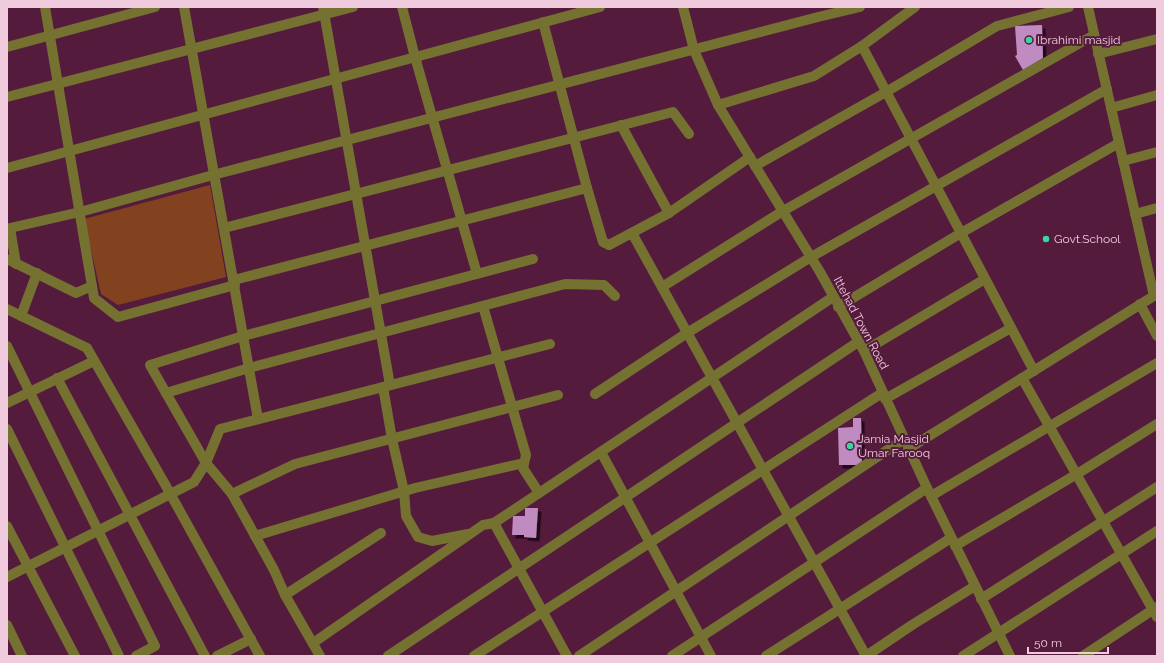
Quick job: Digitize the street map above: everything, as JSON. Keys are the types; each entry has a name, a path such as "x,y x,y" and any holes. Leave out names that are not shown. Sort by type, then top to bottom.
{"street":[{"path":"46,7 94,298 118,317 366,246 587,188"},
{"path":"7,47 155,7"},
{"path":"184,7 258,419"},
{"path":"7,97 191,49 323,11 354,7"},
{"path":"402,7 477,274"},
{"path":"7,168 600,7"},
{"name":"Ittehad Town Road","path":"683,7 694,50 718,105 811,258 864,351 906,444 1010,656"},
{"path":"92,286 76,292 12,262 10,228 80,212 346,140 694,50 817,12 860,7"},
{"path":"718,105 814,76 862,46 916,7"},
{"path":"755,166 886,92 997,26 1069,7"},
{"path":"579,656 789,516 906,444 1034,371 1156,295 1135,214 1088,7"},
{"path":"323,11 376,301 381,333 392,438 404,491 406,516 418,537 432,541 471,533"},
{"path":"543,22 587,188 603,242 609,245 669,213 750,157"},
{"path":"662,287 783,212 910,138 1094,35"},
{"path":"1098,54 1157,39"},
{"path":"862,46 1034,371"},
{"path":"595,394 687,333 811,258 1107,89"},
{"path":"1111,108 1157,95"},
{"path":"224,228 673,112 689,134"},
{"path":"622,126 669,213"},
{"path":"838,307 961,233 1119,143"},
{"path":"1123,161 1157,152"},
{"path":"1135,214 1157,208"},
{"path":"632,233 866,656 912,625 975,586"},
{"path":"320,656 285,595 274,570 232,494 206,463 150,365 243,336 533,258"},
{"path":"21,316 37,273"},
{"path":"864,351 985,279"},
{"path":"166,393 249,368 565,284 604,285 615,296"},
{"path":"313,643 483,525 494,523 833,297"},
{"path":"1140,304 1157,336"},
{"path":"483,306 526,455 523,468 539,493"},
{"path":"7,309 86,348 170,494 260,656"},
{"path":"474,656 763,470 884,396 1011,328"},
{"path":"388,656 858,342"},
{"path":"7,577 194,482 206,463 220,429 550,344"},
{"path":"7,346 155,646 136,656"},
{"path":"7,403 94,361"},
{"path":"672,656 814,562 929,492 1050,426 1157,363"},
{"path":"57,378 205,656"},
{"path":"1022,378 1156,611 1083,656"},
{"path":"232,494 295,464 558,395"},
{"path":"766,656 840,609 953,542 1077,474 1157,424"},
{"path":"7,429 119,656"},
{"path":"601,452 711,656"},
{"path":"255,536 404,491 524,463"},
{"path":"981,599 1157,487"},
{"path":"494,523 567,656"},
{"path":"8,531 76,656"},
{"path":"963,656 1157,531"},
{"path":"285,595 381,533"},
{"path":"7,625 22,656"},
{"path":"217,656 251,639"}],"shaded area":[{"path":"210,185 226,277 118,305 101,294 84,219"}],"building":[{"name":"Ibrahimi masjid","path":"1042,25 1043,58 1023,70 1015,56 1017,55 1015,26"},
{"name":"Jamia Masjid Umar Farooq","path":"853,418 861,418 862,465 839,465 838,428 853,427"},
{"path":"525,508 538,508 536,538 524,537 524,535 512,535 513,516 525,516"}],"place":[{"name":"Ibrahimi masjid","path":"1029,40"},
{"name":"Govt.School","path":"1046,239"},
{"name":"Jamia Masjid Umar Farooq","path":"850,446"}]}
